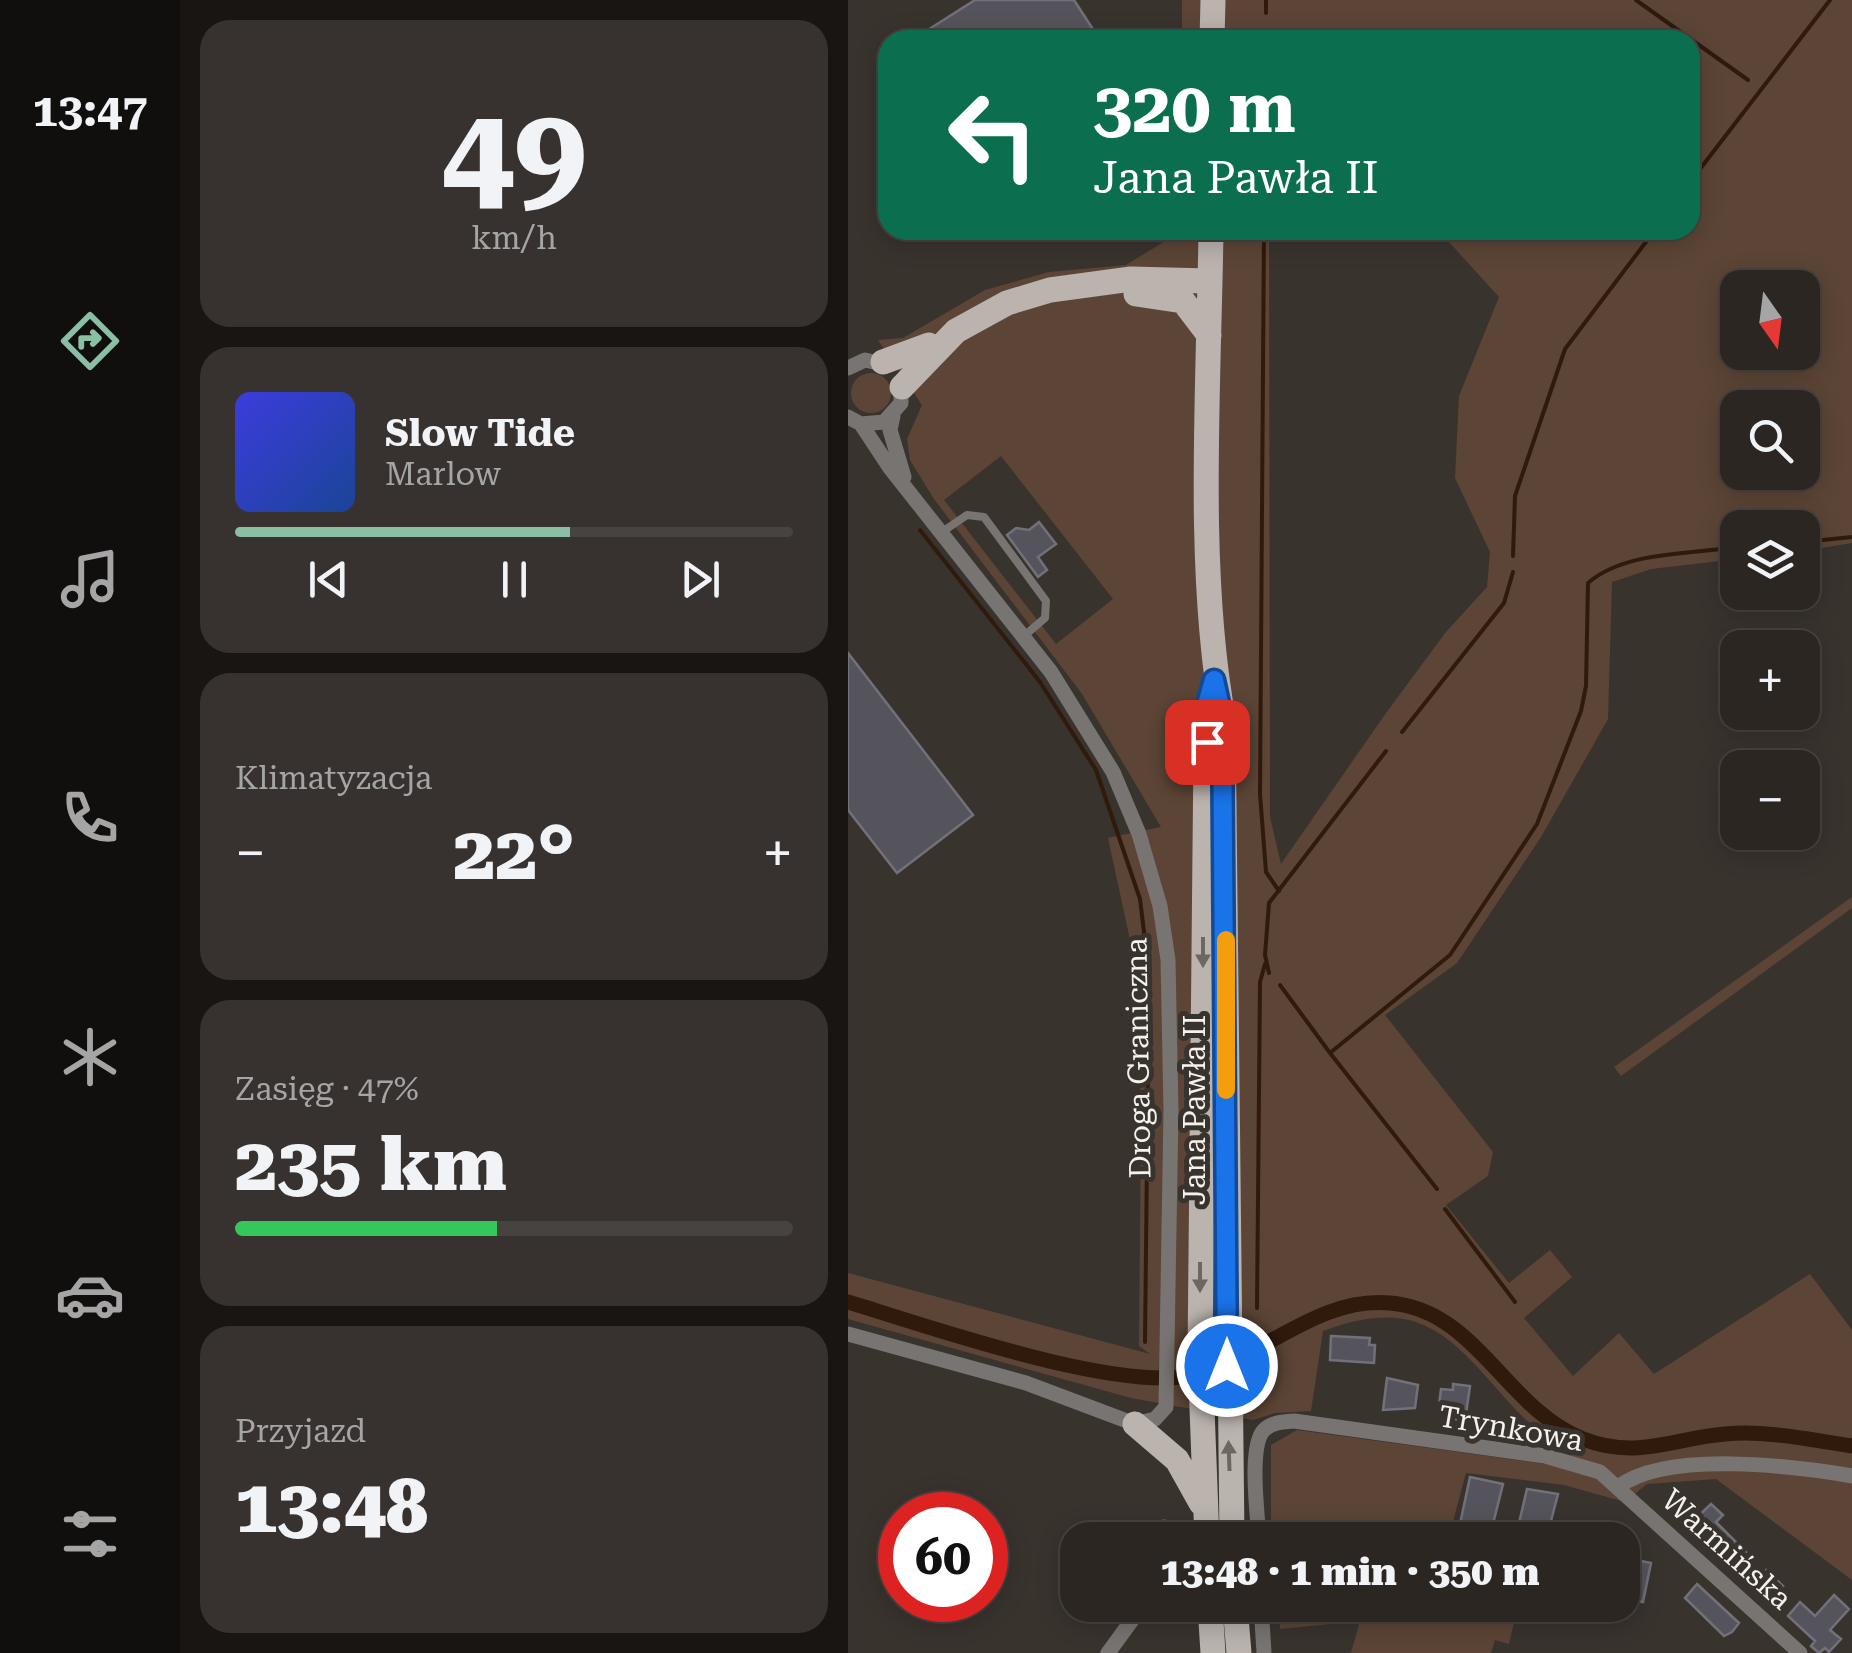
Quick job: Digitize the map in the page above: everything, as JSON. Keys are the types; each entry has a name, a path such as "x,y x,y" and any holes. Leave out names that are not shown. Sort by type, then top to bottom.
{"main road":[{"path":"1212,30 1213,0"},
{"name":"Jana Pawła II","path":"1210,240 1214,680 1222,717 1231,1522"},
{"path":"883,362 902,359 1008,303 1131,279 1210,281"},
{"path":"1076,287 1182,301 1209,335"},
{"path":"902,386 956,332"},
{"name":"Jana Pawła II","path":"1206,1522 1200,1356 1206,719 1214,680"},
{"path":"1135,1424 1177,1460 1204,1522"},
{"path":"1211,1622 1213,1653"},
{"path":"1237,1622 1238,1653"}],"street":[{"path":"851,363 883,362 902,386 901,402 893,416 884,422 855,420"},
{"name":"Droga Graniczna","path":"893,416 893,446 909,490"},
{"name":"Droga Graniczna","path":"855,420 1051,672 1113,772 1139,834 1160,906 1170,1008 1167,1398 1161,1415 1135,1424"},
{"path":"848,1334 1026,1383 1135,1424"},
{"name":"Trynkowa","path":"1259,1522 1257,1444 1266,1428 1294,1421 1545,1456 1600,1472 1618,1486"},
{"path":"1618,1486 1654,1470 1740,1464 1787,1465 1852,1476"},
{"name":"Warmińska","path":"1618,1486 1800,1653"},
{"path":"1108,1653 1131,1622"},
{"path":"1262,1622 1264,1653"}],"lane":[{"path":"942,532 967,515 984,518 1046,601 1046,618 1024,636"}],"shaded area":[{"path":"1182,0 1852,0 1852,543 1820,548 1820,510 1720,510 1720,561 1651,569 1612,582 1608,719 1541,837 1457,963 1385,1015 1493,1152 1488,1176 1446,1205 1509,1283 1550,1250 1572,1277 1524,1318 1573,1376 1619,1333 1654,1374 1810,1274 1852,1330 1852,1580 1716,1479 1647,1484 1625,1502 1564,1485 1466,1473 1453,1522 1271,1522 1271,1445 1297,1430 1568,1467 1571,1450 1535,1428 1454,1345 1434,1330 1412,1321 1358,1321 1323,1331 1311,1411 1275,1413 1253,1420 1131,1398 848,1319 848,1273 1150,1354 1139,1346 1141,1119 1137,972 1108,838 1161,827 1082,694 934,499 910,460 907,439 922,405 878,340 903,338 985,290 1049,272 1126,265 1167,240 1269,240 1270,817 1281,864 1446,632 1487,587 1490,552 1455,478 1459,396 1499,297 1447,240 1700,240 1700,30 1182,30","holes":["1001,456 1113,599 1056,644 944,500"]},
{"path":"871,373 885,379 891,393 885,407 871,413 857,407 851,393 857,379"},
{"path":"1852,897 1852,908 1621,1076 1614,1067"},
{"path":"1280,1622 1350,1622 1280,1629"},
{"path":"1360,1622 1514,1622 1509,1644 1495,1640 1491,1653 1351,1653"}],"building":[{"path":"975,0 1074,0 1094,30 928,30"},
{"path":"1039,522 1056,544 1038,557 1047,570 1038,577 1007,535 1016,528 1029,530"},
{"path":"848,653 973,815 897,873 848,810"},
{"path":"1331,1336 1370,1338 1369,1345 1375,1345 1374,1363 1330,1360"},
{"path":"1387,1378 1418,1385 1415,1408 1383,1410"},
{"path":"1453,1384 1470,1386 1465,1421 1449,1418 1451,1405 1439,1405 1441,1389 1453,1390"},
{"path":"1470,1477 1503,1484 1494,1522 1460,1522"},
{"path":"1527,1489 1558,1494 1551,1522 1519,1522"},
{"path":"1711,1504 1723,1515 1716,1522 1746,1552 1733,1567 1719,1555 1725,1548 1709,1533 1702,1541 1687,1527"},
{"path":"1640,1561 1651,1563 1643,1602 1640,1601"},
{"path":"1766,1570 1783,1586 1768,1603 1751,1587"},
{"path":"1697,1584 1739,1623 1732,1632 1724,1636 1685,1598"},
{"path":"1834,1595 1849,1609 1830,1630 1841,1639 1829,1652 1825,1648 1819,1653 1811,1646 1815,1641 1788,1616 1800,1602 1815,1616"}],"waterway":[{"path":"1266,0 1266,13"},
{"path":"1636,0 1678,30"},
{"path":"1700,169 1830,0"},
{"path":"1700,46 1748,80"},
{"path":"1264,240 1260,794 1266,872 1279,891"},
{"path":"1513,556 1515,496 1565,349 1647,240"},
{"path":"920,530 1040,682 1096,770 1140,899 1149,973 1145,1342"},
{"path":"1820,540 1853,537"},
{"path":"1437,1189 1330,1053 1450,955 1537,824 1581,711 1586,686 1588,583 1639,559 1720,549"},
{"path":"1402,732 1504,603 1513,572"},
{"path":"1269,973 1265,955 1269,903 1386,751"},
{"path":"1257,1308 1260,982 1265,964"},
{"path":"1280,985 1330,1053"},
{"path":"1445,1209 1515,1302"},
{"path":"848,1302 1022,1354 1119,1375 1161,1378 1194,1375 1219,1367 1338,1309 1363,1303 1390,1303 1420,1310 1446,1323 1533,1406 1556,1425 1583,1439 1638,1448 1706,1436 1757,1433 1853,1446"}],"slow traffic":[{"path":"1226,940 1226,1090"}],"route":[{"path":"1207,742 1208,701 1214,680 1222,717 1226,921 1227,1366"}]}
